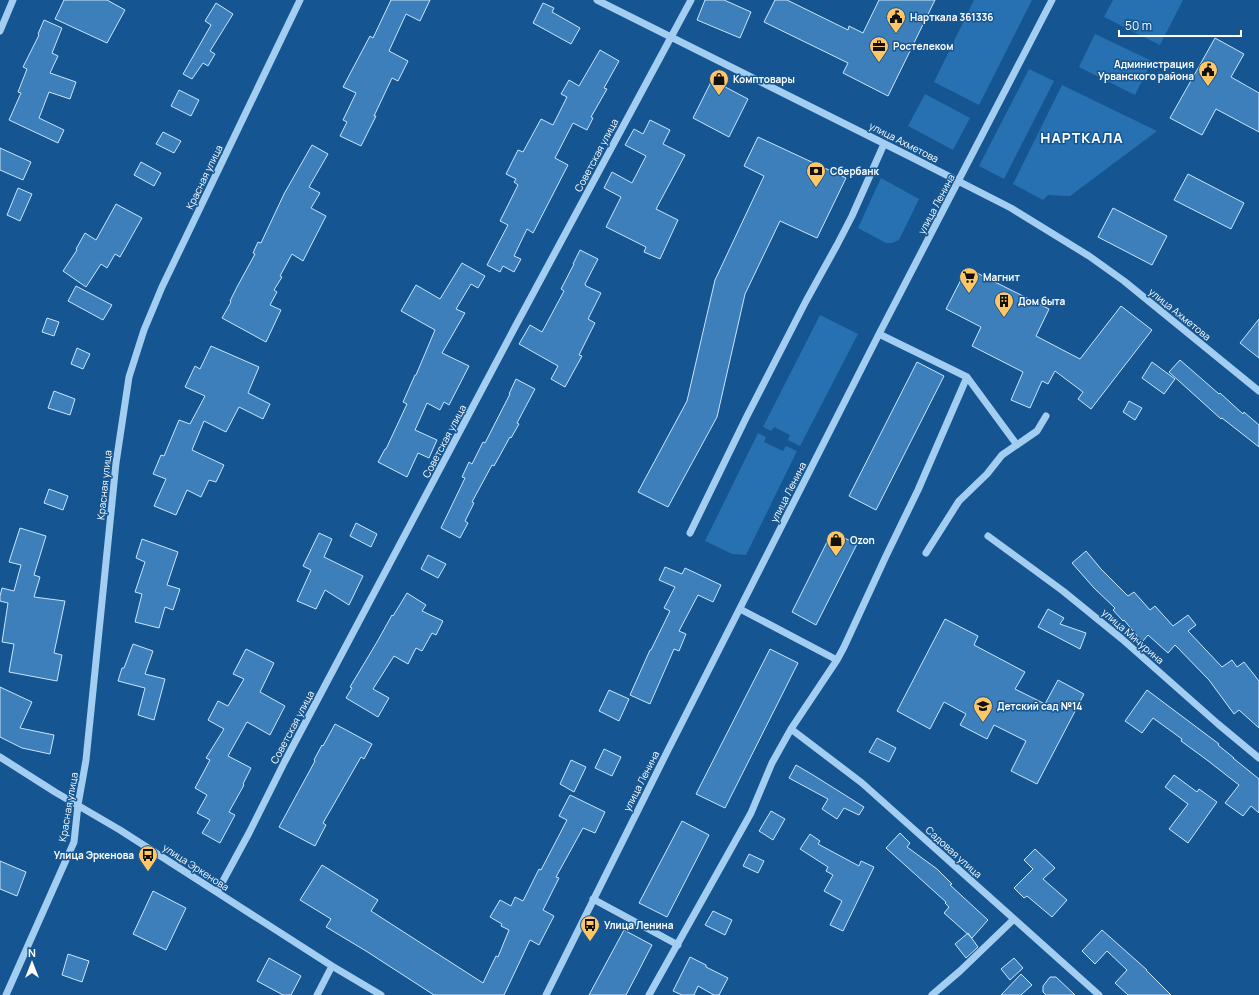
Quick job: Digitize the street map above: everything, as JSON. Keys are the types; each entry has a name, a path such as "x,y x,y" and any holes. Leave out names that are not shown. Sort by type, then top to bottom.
{"street":[{"path":"0,31 13,0"},
{"name":"Красная улица","path":"6,995 74,842 78,805 86,760 116,463 129,377 144,330 162,287 300,0"},
{"name":"улица Ахметова","path":"597,0 1011,208 1089,256 1135,290 1259,391"},
{"name":"Советская улица","path":"217,892 500,355 670,36 691,0"},
{"name":"улица Ленина","path":"546,995 593,899 879,334 1052,0"},
{"path":"690,533 746,418 806,301 840,240 884,144"},
{"path":"879,334 967,377 1017,445"},
{"path":"649,995 751,813 772,763 791,729 837,660 918,490 967,377"},
{"path":"926,553 959,502 987,474 1002,455 1037,431 1046,416"},
{"name":"улица Мичурина","path":"988,536 1063,591 1122,638 1218,724 1259,758"},
{"path":"740,610 837,660"},
{"name":"Садовая улица","path":"791,729 862,783 1100,995"},
{"name":"улица Эркенова","path":"0,757 120,830 332,966 381,995"},
{"path":"593,899 678,944"},
{"path":"932,995 960,971 1014,919"},
{"path":"317,995 332,966"}],"shaded area":[{"path":"974,0 1032,0 979,105 934,82"},
{"path":"1113,0 1183,0 1160,45 1104,17"},
{"path":"1095,34 1152,61 1135,95 1079,67"},
{"path":"1029,69 1054,81 1004,179 979,166"},
{"path":"1062,85 1157,131 1070,196 1048,195 1043,200 1013,184"},
{"path":"925,94 970,118 953,150 908,126"},
{"path":"881,178 919,199 899,240 892,243 886,243 858,228"},
{"path":"820,315 858,334 800,446 788,440 790,435 774,427 771,431 763,427"},
{"path":"758,433 766,437 764,442 783,451 786,446 797,451 746,555 732,554 705,541"}],"building":[{"path":"64,0 107,0 125,10 107,43 55,19"},
{"path":"391,0 430,0 420,21 406,14 389,51 408,61 398,81 392,78 374,116 376,116 361,146 340,136 347,122 343,120 356,93 343,87 370,36 373,38"},
{"path":"705,0 724,0 751,12 740,38 697,20"},
{"path":"775,0 787,0 848,30 849,26 863,33 879,0 935,0 888,96 843,73 848,63 764,22"},
{"path":"216,3 233,14 210,51 215,54 208,66 203,63 192,79 183,74 211,25 205,21"},
{"path":"543,3 554,8 552,12 580,28 571,44 533,23"},
{"path":"44,20 62,28 52,53 58,56 50,73 76,82 70,99 49,92 39,118 64,130 58,143 9,120 21,93 18,92 27,69 23,67 39,35 38,34"},
{"path":"1215,38 1244,54 1231,77 1259,93 1259,132 1216,109 1202,135 1170,118"},
{"path":"600,50 619,61 604,88 607,89 591,117 593,118 587,130 573,123 555,158 568,165 533,233 527,229 514,256 521,259 514,272 503,266 500,272 487,265 508,225 500,221 518,185 514,182 516,179 506,174 518,150 523,152 541,119 553,125 567,97 561,94 569,80 579,86"},
{"path":"712,80 748,99 729,137 693,118"},
{"path":"179,90 199,100 191,116 171,106"},
{"path":"650,120 670,130 663,144 685,155 656,209 678,220 660,259 644,252 646,247 606,227 621,197 604,188 612,172 632,183 646,156 625,145 634,129 643,134"},
{"path":"163,132 181,141 174,153 156,144"},
{"path":"758,137 846,178 817,238 780,221 745,294 717,417 668,507 638,492 687,401 715,280 764,176 744,166"},
{"path":"312,145 328,154 309,187 320,193 311,208 326,216 303,261 292,254 280,276 282,277 274,290 277,292 270,305 281,310 266,342 222,318 255,254 253,253 258,242 261,243 284,194"},
{"path":"0,148 31,162 23,180 0,170"},
{"path":"141,162 161,173 154,186 134,175"},
{"path":"1188,174 1244,203 1231,229 1174,200"},
{"path":"18,188 32,194 20,221 7,215"},
{"path":"116,204 142,218 120,257 115,254 107,268 101,264 86,287 63,271 77,250 76,249 85,233 96,240"},
{"path":"1113,208 1167,236 1152,265 1098,237"},
{"path":"580,250 598,259 585,284 586,286 601,293 588,319 595,323 579,355 582,356 565,387 551,379 558,366 519,344 530,325 542,332 564,291 561,289"},
{"path":"462,263 485,276 478,288 471,284 456,309 465,313 442,353 469,366 449,405 444,402 440,410 427,403 415,430 437,440 429,458 418,453 407,477 378,462 386,449 407,404 403,402 435,330 401,311 416,285 440,299"},
{"path":"967,268 1049,309 1036,336 1080,359 1121,306 1152,330 1091,409 1078,399 1083,392 1055,371 1048,384 1042,381 1030,408 1011,400 1023,372 972,346 981,327 946,309"},
{"path":"76,286 112,305 103,320 68,301"},
{"path":"47,318 59,322 54,336 42,332"},
{"path":"1259,319 1259,358 1240,343"},
{"path":"211,346 259,367 248,393 270,404 263,419 239,407 226,432 204,421 192,450 224,465 216,482 209,480 201,497 187,490 176,515 154,506 166,479 153,474 161,455 164,456 179,420 190,424 205,396 185,387 195,366 200,369"},
{"path":"77,348 90,354 83,369 71,364"},
{"path":"1180,360 1243,414 1244,412 1259,425 1259,447 1222,418 1221,419 1169,372"},
{"path":"917,362 944,376 876,510 849,496"},
{"path":"1152,362 1175,379 1164,394 1142,378"},
{"path":"516,379 535,389 517,423 519,424 494,466 492,465 472,502 474,503 465,521 468,523 460,538 441,528 465,478 462,477 469,462 472,464 483,442 485,443"},
{"path":"54,391 75,399 70,415 48,408"},
{"path":"1129,401 1142,408 1135,420 1123,412"},
{"path":"49,489 68,496 63,510 44,503"},
{"path":"356,523 377,534 371,547 350,536"},
{"path":"20,528 46,536 34,575 40,577 34,597 65,601 54,653 62,655 57,681 9,672 14,644 2,642 8,603 0,601 0,596 2,588 14,591 21,565 9,562"},
{"path":"832,532 857,544 816,625 792,612"},
{"path":"319,533 332,539 324,557 363,576 349,605 325,590 316,609 297,601 311,570 303,566"},
{"path":"142,539 178,552 167,585 180,589 173,610 165,607 159,628 135,622 142,594 135,592 145,562 136,558"},
{"path":"1086,551 1101,569 1128,596 1134,592 1150,610 1155,606 1173,626 1188,615 1196,625 1188,631 1222,667 1232,660 1237,667 1244,662 1259,681 1259,728 1239,710 1234,714 1209,680 1175,645 1168,653 1148,635 1142,642 1124,620 1123,621 1113,610 1115,608 1094,588 1072,563"},
{"path":"428,555 446,564 438,578 421,569"},
{"path":"665,567 682,574 685,568 721,585 713,602 698,595 679,631 686,634 679,651 674,649 650,704 630,695 650,650 670,611 664,608 675,587 659,580"},
{"path":"407,593 426,605 422,611 443,621 436,635 432,633 422,651 416,648 408,664 394,656 373,689 389,698 378,717 346,698 352,688 350,687 392,615 393,616"},
{"path":"1048,609 1064,618 1060,624 1086,633 1080,649 1038,627"},
{"path":"945,619 978,636 974,645 1025,672 1015,689 1045,704 1058,680 1084,694 1037,784 1011,771 1026,741 994,725 987,739 960,725 966,714 944,702 930,729 897,711"},
{"path":"133,644 153,651 145,674 165,679 154,720 138,715 145,688 118,681"},
{"path":"246,649 274,663 260,692 285,706 270,735 247,722 228,756 251,768 243,784 244,785 229,812 235,815 220,843 202,833 210,820 197,813 207,795 195,788 210,760 206,758 224,729 208,720 218,701 228,706 244,679 233,674"},
{"path":"770,649 798,663 725,808 696,794"},
{"path":"0,687 32,702 20,728 54,735 50,754 22,748 0,737"},
{"path":"609,690 629,699 619,721 599,711"},
{"path":"1147,690 1219,744 1218,745 1259,779 1259,813 1251,806 1243,816 1225,803 1239,785 1181,741 1182,739 1153,718 1142,733 1125,721"},
{"path":"335,724 372,744 364,759 361,757 323,823 326,825 315,846 279,827 315,761 314,760 322,745 323,746"},
{"path":"877,738 896,748 889,762 869,752"},
{"path":"604,749 621,757 612,776 595,768"},
{"path":"571,760 586,767 574,792 560,784"},
{"path":"796,765 864,807 859,815 844,808 837,819 822,809 828,799 789,778"},
{"path":"1174,775 1197,792 1199,789 1217,802 1188,843 1169,829 1188,804 1165,787"},
{"path":"570,795 605,812 595,833 583,828 556,877 559,878 543,910 554,916 539,945 530,940 504,995 434,995 326,927 331,919 300,900 322,865 378,900 371,911 483,983 496,956 498,957 509,930 501,926 502,924 490,917 500,900 511,906 515,897 523,901 539,869 541,870 567,820 559,816"},
{"path":"771,811 785,819 773,840 759,831"},
{"path":"682,821 709,835 667,917 639,903"},
{"path":"900,833 910,843 907,847 937,869 952,884 950,885 988,920 972,938 944,913 949,907 945,903 946,902 886,848"},
{"path":"810,834 820,841 818,844 859,866 861,861 874,867 843,931 830,925 842,901 824,891 833,875 826,871 828,867 800,849"},
{"path":"1035,849 1055,868 1043,879 1067,900 1052,917 1027,896 1024,898 1014,888 1033,869 1024,860"},
{"path":"749,854 764,861 758,873 743,866"},
{"path":"0,861 26,872 17,896 0,889"},
{"path":"153,891 186,908 166,950 133,934"},
{"path":"713,911 732,920 725,935 705,925"},
{"path":"624,930 652,945 626,995 589,995"},
{"path":"1102,930 1147,970 1171,995 1128,995 1115,983 1127,970 1107,951 1095,964 1082,951"},
{"path":"968,933 978,947 966,958 955,944"},
{"path":"68,954 89,961 82,982 62,975"},
{"path":"690,957 728,978 719,995 714,995 698,986 694,995 682,995 673,991"},
{"path":"269,958 301,976 291,995 283,995 257,981"},
{"path":"1014,958 1023,968 1010,980 1001,969"},
{"path":"1021,974 1032,985 1021,995 1001,995"},
{"path":"1050,977 1056,977 1075,995 1046,995 1043,992 1043,986"}],"place":[{"name":"Нарткала 361336","path":"896,34"},
{"name":"Ростелеком","path":"879,63"},
{"name":"Администрация Урванского района","path":"1208,87"},
{"name":"Комптовары","path":"719,96"},
{"name":"Сбербанк","path":"816,188"},
{"name":"Магнит","path":"969,294"},
{"name":"Дом быта","path":"1004,318"},
{"name":"Ozon","path":"836,557"},
{"name":"Детский сад №14","path":"983,723"},
{"name":"Улица Эркенова","path":"148,872"},
{"name":"Улица Ленина","path":"590,942"}],"district":[{"name":"НАРТКАЛА","path":"1082,137"}]}
